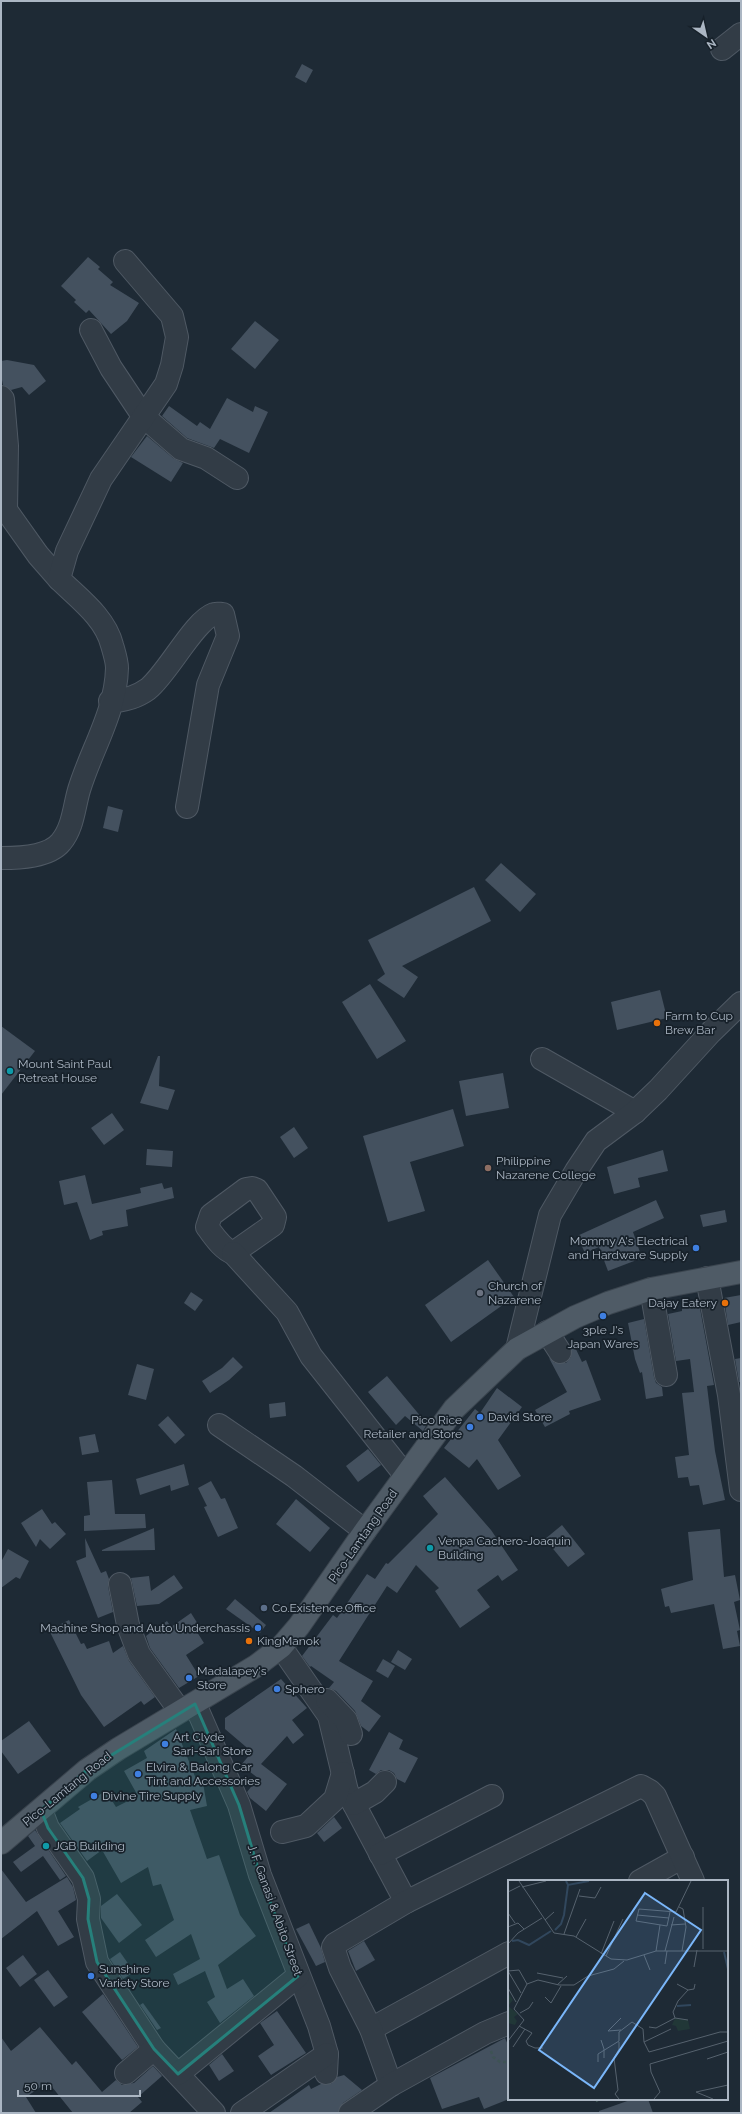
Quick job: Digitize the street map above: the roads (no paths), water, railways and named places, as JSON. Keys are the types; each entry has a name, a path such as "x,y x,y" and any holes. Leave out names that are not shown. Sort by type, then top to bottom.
{"main road":[{"name":"Pico-Lamtang Road","path":"1,1844 87,1770 118,1749 256,1666 281,1647 299,1626 405,1475 454,1409 517,1349 547,1332 596,1309 651,1289 741,1272"}],"street":[{"path":"722,49 741,34"},
{"path":"59,579 67,552 101,479 166,384 172,365 177,337 172,316 125,261"},
{"path":"91,330 111,368 143,416 181,450 206,458 237,478"},
{"path":"1,397 3,399 7,446 6,510 38,555 59,579 99,618 112,642 117,668 103,729 79,790 72,818 62,842 53,849 41,853 25,857 1,858"},
{"path":"110,702 125,701 148,689 167,668 202,622 214,614 223,614 228,636 208,685 187,807"},
{"path":"517,1349 550,1215 596,1141 636,1112 658,1090 710,1032 741,1003"},
{"path":"542,1059 636,1112"},
{"path":"233,1252 287,1312 311,1356 405,1475"},
{"path":"707,1278 727,1388 741,1490"},
{"path":"651,1289 666,1375"},
{"path":"547,1332 560,1352"},
{"path":"219,1425 294,1476 365,1531"},
{"name":"J. F. Ganasi & Abito Street","path":"120,1584 128,1625 139,1654 188,1707 205,1731 239,1805 260,1875 298,1976 319,2026 326,2063 242,2113"},
{"path":"281,1647 329,1716 347,1791 406,1902"},
{"path":"306,1681 313,1677 324,1697 346,1720 351,1734"},
{"path":"282,1832 306,1826 335,1799 343,1773"},
{"path":"354,1804 375,1792 385,1782"},
{"path":"391,2086 371,2029 340,1968 333,1947 406,1902 641,1786 655,1796 693,1880"},
{"path":"380,1854 492,1796"},
{"path":"41,1810 48,1828 83,1878 89,1899 88,1920 97,1962 154,2049 214,2113"},
{"path":"642,1880 683,1858"},
{"path":"371,2029 508,1954"},
{"path":"178,2074 298,1976"},
{"path":"350,2113 391,2086 485,2033 508,2023"},
{"path":"126,2073 154,2049"}],"place":[{"name":"Farm to Cup Brew Bar","path":"657,1023"},
{"name":"Mount Saint Paul Retreat House","path":"10,1071"},
{"name":"Philippine Nazarene College","path":"488,1168"},
{"name":"Mommy A's Electrical and Hardware Supply","path":"696,1248"},
{"name":"Church of Nazarene","path":"480,1293"},
{"name":"Dajay Eatery","path":"725,1303"},
{"name":"3ple J's Japan Wares","path":"603,1316"},
{"name":"David Store","path":"480,1417"},
{"name":"Pico Rice Retailer and Store","path":"470,1427"},
{"name":"Venpa Cachero-Joaquin Building","path":"430,1548"},
{"name":"Co.Existence.Office","path":"264,1608"},
{"name":"Machine Shop and Auto Underchassis","path":"258,1628"},
{"name":"KingManok","path":"249,1641"},
{"name":"Madalapey's Store","path":"189,1678"},
{"name":"Sphero","path":"277,1689"},
{"name":"Art Clyde Sari-Sari Store","path":"165,1744"},
{"name":"Elvira & Balong Car Tint and Accessories","path":"138,1774"},
{"name":"Divine Tire Supply","path":"94,1796"},
{"name":"JGB Building","path":"46,1846"},
{"name":"Sunshine Variety Store","path":"91,1976"}]}
